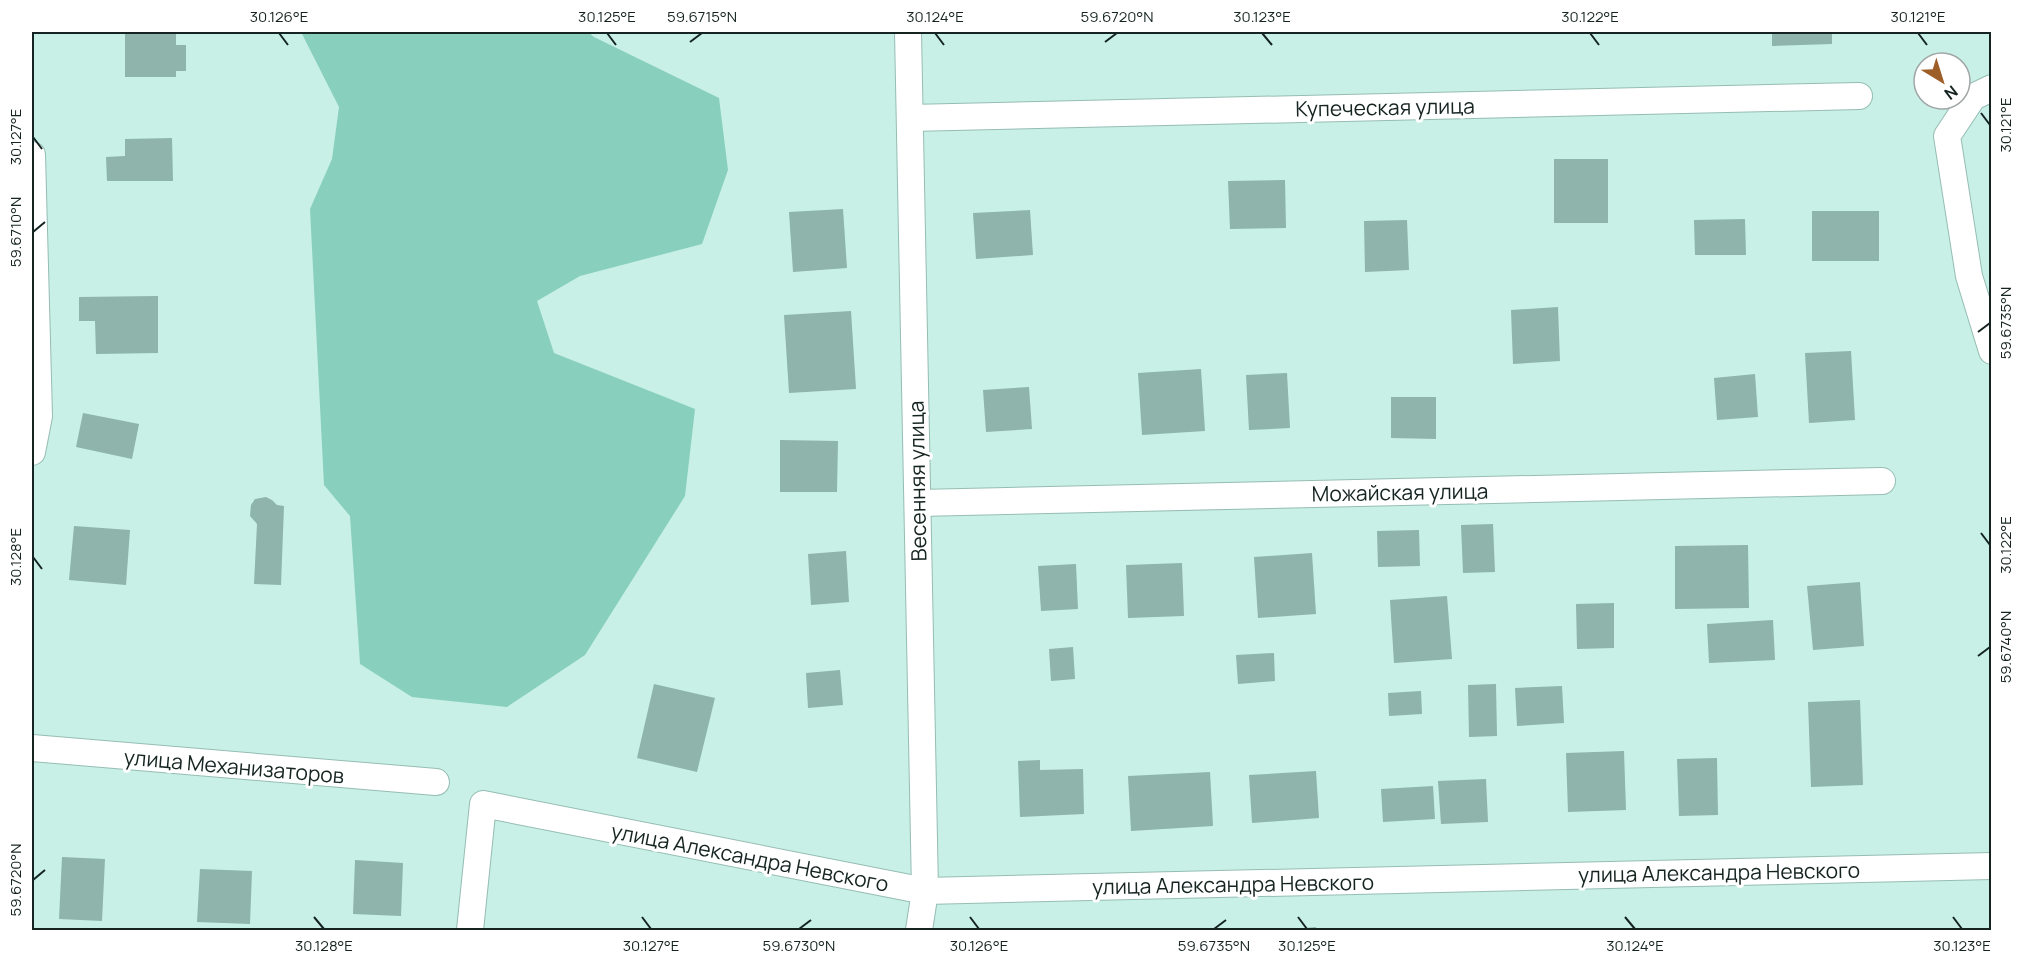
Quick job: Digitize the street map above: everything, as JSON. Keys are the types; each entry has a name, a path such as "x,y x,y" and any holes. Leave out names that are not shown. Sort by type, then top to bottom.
{"street":[{"name":"Весенняя улица","path":"908,32 925,891 919,930"},
{"path":"1982,92 1947,136 1969,276 1992,351"},
{"name":"Купеческая улица","path":"910,118 1859,96"},
{"path":"32,155 39,416 32,452"},
{"name":"Можайская улица","path":"918,503 1882,481"},
{"name":"улица Механизаторов","path":"32,748 436,782"},
{"name":"улица Александра Невского","path":"470,930 483,804 925,891 1992,866"}],"green space":[{"path":"301,32 588,32 719,98 728,170 702,244 580,276 537,301 554,353 695,409 685,496 585,655 507,707 412,697 360,664 350,516 324,485 310,209 332,159 339,107"}],"building":[{"path":"125,32 176,32 176,45 186,45 186,71 176,71 176,77 125,77"},
{"path":"1772,32 1832,32 1832,44 1772,46"},
{"path":"172,138 173,181 107,181 106,157 125,156 125,139"},
{"path":"1554,159 1608,159 1608,223 1554,223"},
{"path":"1285,180 1286,228 1230,229 1228,181"},
{"path":"843,209 847,268 793,272 789,212"},
{"path":"1030,210 1033,255 976,259 973,213"},
{"path":"1812,211 1879,211 1879,261 1812,261"},
{"path":"1745,219 1746,255 1695,255 1694,220"},
{"path":"1407,220 1409,270 1365,272 1364,221"},
{"path":"158,296 158,353 96,354 95,321 79,321 79,297"},
{"path":"1558,307 1560,361 1513,364 1511,310"},
{"path":"851,311 856,389 789,393 784,315"},
{"path":"1851,351 1855,420 1809,423 1805,353"},
{"path":"1201,369 1205,431 1142,435 1138,373"},
{"path":"1287,373 1290,428 1249,430 1246,375"},
{"path":"1755,374 1758,417 1717,420 1714,378"},
{"path":"1029,387 1032,429 986,432 983,390"},
{"path":"1391,397 1436,397 1436,439 1391,438"},
{"path":"83,413 139,424 132,459 76,447"},
{"path":"780,440 838,441 837,492 780,492"},
{"path":"266,497 277,505 284,506 281,585 254,584 257,524 250,516 251,505 255,499"},
{"path":"1493,524 1495,572 1463,573 1461,525"},
{"path":"74,526 130,530 126,585 69,580"},
{"path":"1419,530 1420,566 1378,567 1377,531"},
{"path":"1748,545 1749,608 1675,609 1675,546"},
{"path":"846,551 849,602 811,605 808,554"},
{"path":"1312,553 1316,614 1258,618 1254,557"},
{"path":"1182,563 1184,616 1128,618 1126,565"},
{"path":"1076,564 1078,609 1041,611 1038,566"},
{"path":"1860,582 1864,646 1813,650 1807,586"},
{"path":"1447,596 1452,659 1394,663 1390,600"},
{"path":"1614,603 1614,648 1577,649 1576,604"},
{"path":"1773,620 1775,660 1709,663 1707,624"},
{"path":"1073,647 1075,679 1051,681 1049,649"},
{"path":"1274,653 1275,681 1238,684 1236,655"},
{"path":"840,670 843,705 808,708 806,673"},
{"path":"654,684 715,698 697,772 637,758"},
{"path":"1496,684 1497,736 1469,737 1468,685"},
{"path":"1562,686 1564,723 1517,726 1515,688"},
{"path":"1421,691 1422,714 1389,716 1388,693"},
{"path":"1860,700 1863,785 1811,787 1808,702"},
{"path":"1624,751 1626,810 1568,812 1566,753"},
{"path":"1717,758 1718,815 1679,816 1677,759"},
{"path":"1040,760 1040,770 1083,769 1084,814 1020,817 1018,761"},
{"path":"1316,771 1319,818 1252,823 1249,775"},
{"path":"1210,772 1213,826 1131,831 1128,776"},
{"path":"1486,779 1488,822 1441,824 1438,781"},
{"path":"1433,786 1435,819 1383,822 1381,789"},
{"path":"62,857 105,859 102,921 59,919"},
{"path":"355,860 403,863 401,916 353,914"},
{"path":"200,869 252,871 250,924 197,922"},
{"path":"1316,927 1316,930 1295,930 1295,929"}]}
